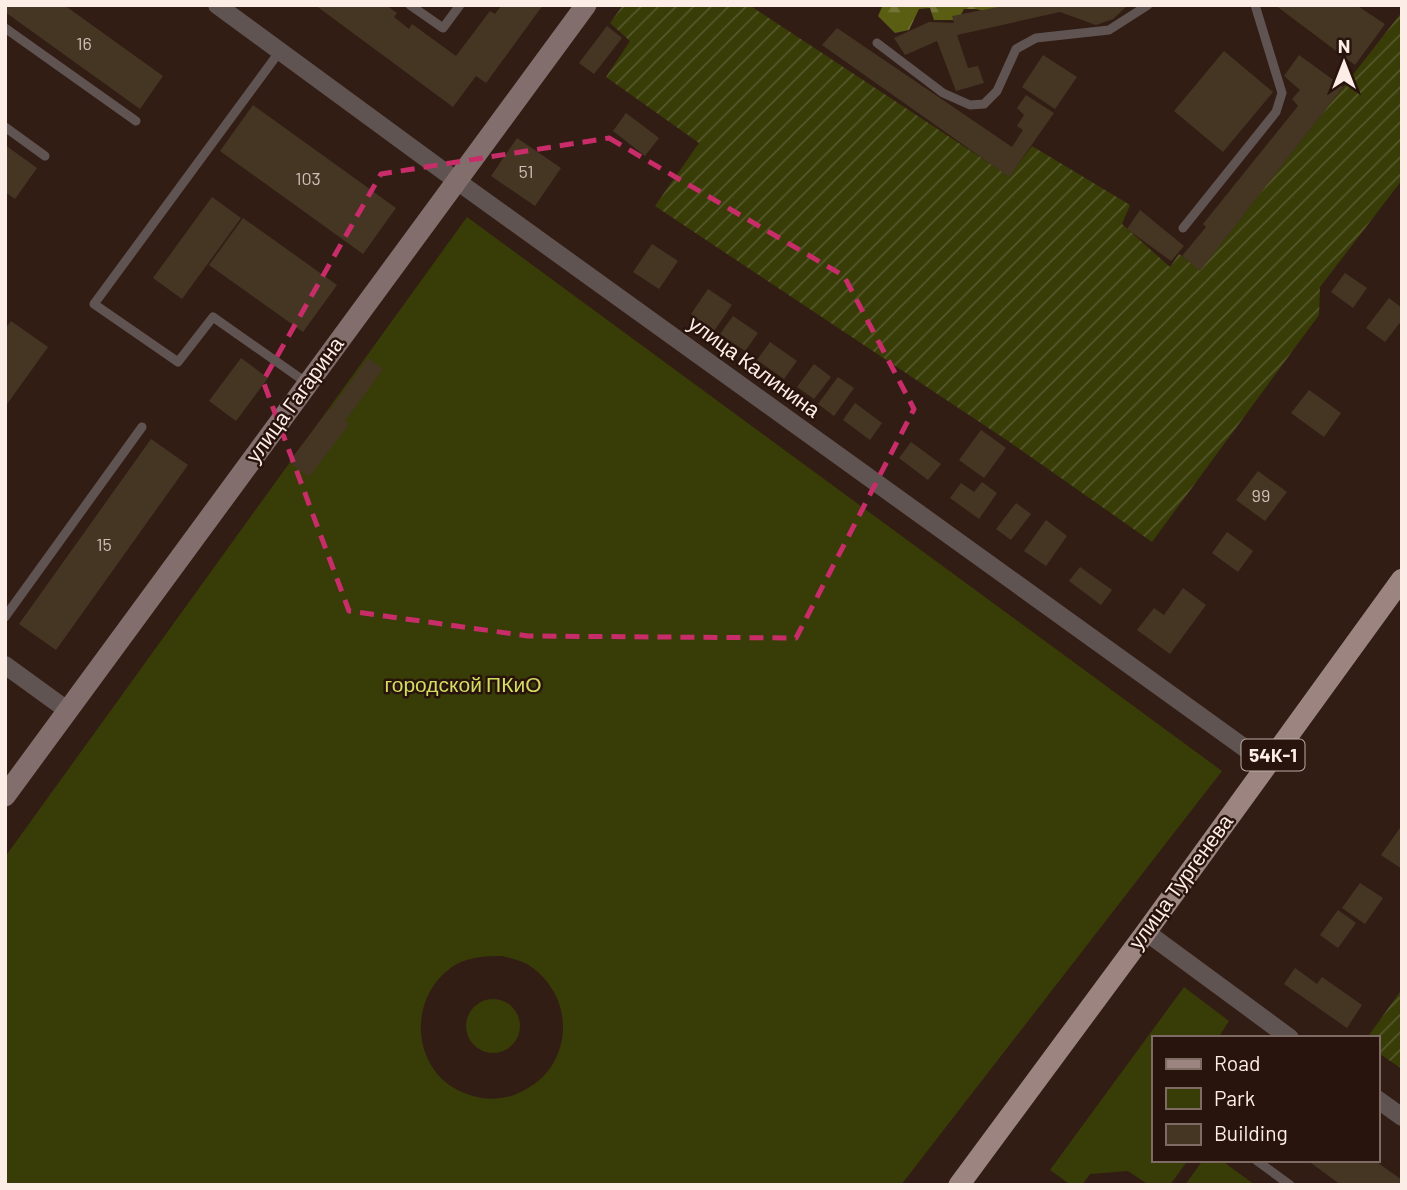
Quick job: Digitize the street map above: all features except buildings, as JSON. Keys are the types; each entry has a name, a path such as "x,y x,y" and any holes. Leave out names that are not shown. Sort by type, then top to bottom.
{"main road":[{"name":"улица Тургенева","path":"958,1185 1146,932 1402,579"}],"street":[{"name":"улица Калинина","path":"218,5 457,181 1267,764"},
{"name":"улица Гагарина","path":"5,796 586,5"},
{"path":"5,665 67,710"},
{"path":"1146,932 1271,1029 1286,1036"},
{"path":"1379,1100 1402,1116"}],"lane":[{"path":"410,5 443,28 460,5"},
{"path":"877,43 943,93 970,105 984,104 997,91 1016,49 1036,38 1109,30 1148,5"},
{"path":"1183,228 1276,113 1282,93 1255,5"},
{"path":"5,28 136,121"},
{"path":"280,51 94,304 178,362 213,317 307,383"},
{"path":"5,127 45,156"},
{"path":"5,617 142,428"},
{"path":"1259,1162 1290,1185"}],"highlighted area":[{"path":"609,138 844,276 914,409 796,638 528,636 349,611 263,381 381,174"}],"green space":[{"path":"623,5 749,5 1009,176 1032,146 1130,205 1122,224 1170,267 1179,254 1200,270 1402,12 1402,180 1320,287 1319,315 1152,542 1008,441 655,206 699,143 606,77 630,41 610,23"},
{"path":"883,5 1035,5 1012,18 976,9 964,9 958,20 934,20 930,8 919,9 909,30 895,33 878,16"},
{"name":"городской ПКиО","path":"467,217 1222,771 901,1185 5,1185 5,857","holes":["502,956 527,964 548,983 560,1008 563,1035 554,1062 537,1082 510,1096 481,1098 451,1086 432,1067 421,1036 421,1020 431,989 455,965 466,960"]},
{"path":"1184,987 1229,1021 1219,1036 1152,1036 1152,1162 1187,1162 1170,1185 1149,1185 1128,1171 1090,1174 1082,1185 1071,1185 1050,1170"},
{"path":"1402,989 1402,1069 1379,1053 1379,1036 1368,1036"},
{"path":"493,999 512,1007 520,1026 512,1045 493,1053 474,1045 466,1026 474,1007"},
{"path":"1202,1162 1224,1162 1255,1185 1185,1185"}]}
